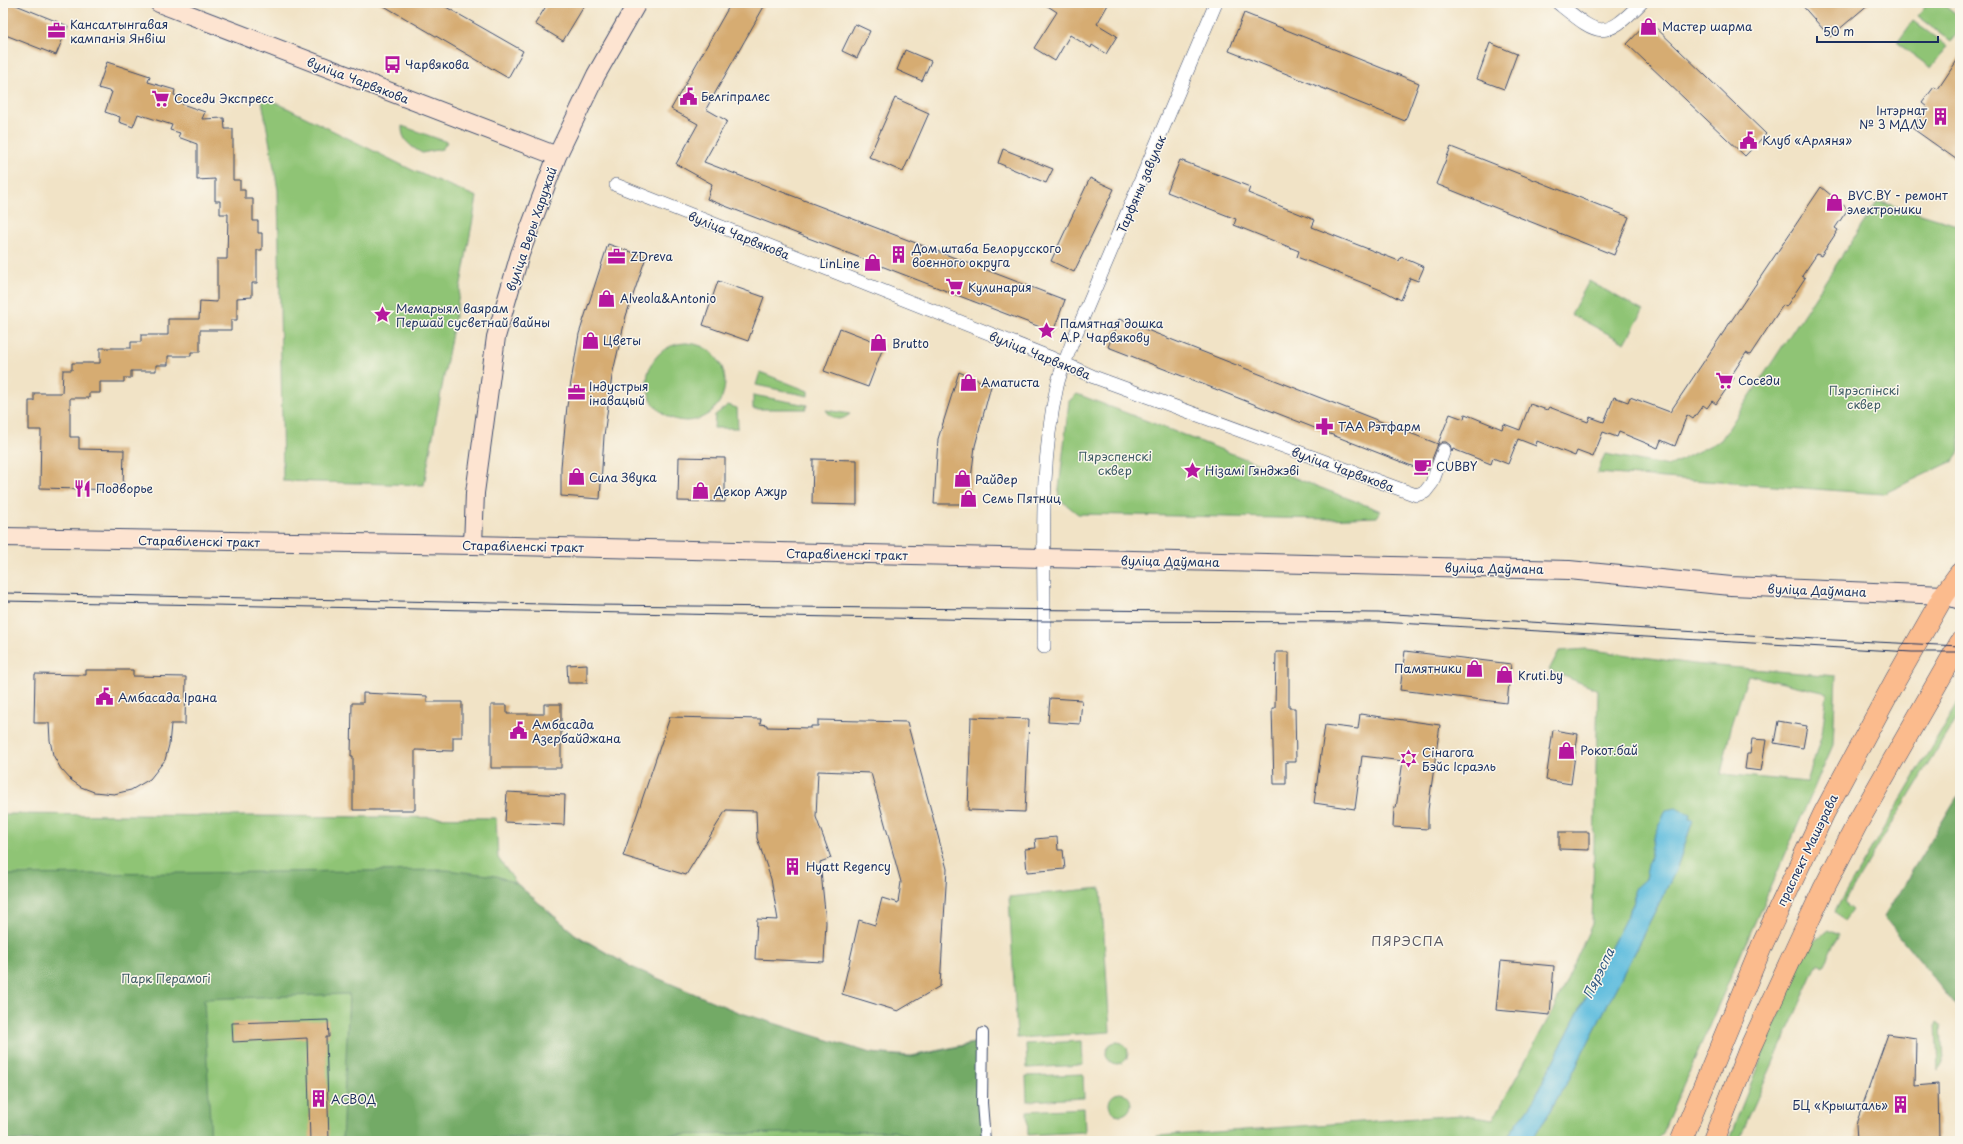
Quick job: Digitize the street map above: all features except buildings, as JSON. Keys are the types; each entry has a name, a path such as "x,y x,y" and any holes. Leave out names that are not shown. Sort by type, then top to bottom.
{"main road":[{"name":"вуліца Чарвякова","path":"159,3 557,156"},
{"name":"вуліца Веры Харужай","path":"473,545 475,493 496,337 520,254 557,156 596,75 638,3"},
{"name":"Старавіленскі тракт","path":"3,537 473,545 1043,558"},
{"name":"вуліца Даўмана","path":"1043,558 1569,570 1731,586 1952,598"},
{"name":"праспект Машэрава","path":"1681,1141 1764,943 1824,813 1952,598 1960,573"},
{"path":"1713,1141 1734,1085 1824,888 1858,822 1960,644"},
{"path":"1708,1074 1710,1085 1717,1092 1727,1092 1734,1085"}],"street":[{"name":"Тарфяны завулак","path":"1044,646 1045,598 1043,558 1047,458 1057,385 1064,364 1216,3"},
{"path":"1558,3 1579,20 1601,30 1612,29 1624,20 1641,3"},
{"name":"вуліца Чарвякова","path":"616,185 1094,377 1416,495 1425,492 1432,483 1444,450"},
{"path":"983,1033 982,1103 985,1141"}],"green space":[{"path":"1928,3 1942,3 1960,17 1960,30 1951,41 1918,16"},
{"path":"1913,21 1947,46 1931,68 1897,43"},
{"path":"261,95 412,170 477,197 424,485 283,481 278,190"},
{"path":"402,126 447,142 442,149 422,153 411,146 405,139"},
{"name":"Пярэспінскі сквер","path":"1878,201 1960,226 1960,452 1953,461 1883,494 1597,473 1605,454 1669,466 1721,440"},
{"path":"1589,281 1643,311 1625,343 1571,314"},
{"path":"686,343 701,346 714,354 722,367 725,382 722,397 714,410 701,418 686,421 671,418 658,410 650,397 647,382 650,367 658,354 671,346"},
{"path":"760,372 808,391 808,396 756,385"},
{"name":"Пярэспенскі сквер","path":"1077,394 1381,511 1377,517 1326,519 1078,514 1058,498 1069,401"},
{"path":"753,395 807,405 806,409 753,409"},
{"path":"728,405 737,408 738,428 714,428 715,415"},
{"path":"826,410 850,414 846,417 837,419 831,416"},
{"path":"1586,649 1693,664 1836,676 1833,745 1662,1133 1654,1141 1532,1141 1574,1070 1676,870 1693,820 1689,819 1654,838 1647,873 1643,881 1634,892 1634,902 1534,1099 1509,1135 1509,1141 1158,1141 1157,1136 1461,1115 1493,1120 1554,1008 1592,924 1598,690 1549,670 1559,651","holes":["1748,675 1827,693 1822,734 1807,782 1721,774 1731,728"]},
{"path":"1958,702 1960,702 1960,712 1844,902 1853,909 1844,921 1835,912 1839,904"},
{"path":"1960,792 1960,1010 1884,917"},
{"name":"Парк Перамогі","path":"3,814 496,818 498,858 517,884 575,934 629,966 736,1012 870,1053 911,1056 978,1042 985,1141 3,1141"},
{"name":"Парк Перамогі","path":"447,870 497,876 517,884 577,936 631,967 738,1012 870,1053 912,1057 979,1042 985,1141 920,1141 894,1131 342,1141 349,994 204,999 211,1141 3,1141 3,875"},
{"path":"1101,888 1110,1032 1017,1038 1009,897"},
{"path":"1829,930 1839,935 1823,966 1818,963 1738,1141 1728,1141 1800,960 1813,943"},
{"path":"1937,1022 1941,1025 1943,1062 1938,1071 1936,1023"},
{"path":"1082,1041 1083,1065 1027,1068 1026,1044"},
{"path":"1117,1042 1125,1045 1128,1053 1125,1061 1117,1064 1109,1061 1106,1053 1109,1045"},
{"path":"1083,1074 1084,1098 1027,1101 1026,1076"},
{"path":"1120,1093 1128,1096 1131,1104 1128,1112 1120,1115 1112,1112 1109,1104 1112,1096"},
{"path":"1084,1108 1085,1132 1028,1135 1027,1111"}],"water":[{"name":"Пярэспа","path":"1676,808 1690,814 1689,819 1693,820 1676,870 1574,1070 1532,1141 1509,1141 1509,1135 1534,1099 1634,902 1634,892 1636,887 1645,879 1654,838 1666,810"}],"tram line":[{"path":"3,593 594,605 1378,613 1960,646"},
{"path":"3,601 1044,621 1380,622 1912,652 1960,652"}],"place":[{"name":"Мастер шарма","path":"1649,26"},
{"name":"Кансалтынгавая кампанія Янвіш","path":"57,31"},
{"name":"Чарвякова","path":"392,64"},
{"name":"Белгіпралес","path":"688,96"},
{"name":"Соседи Экспресс","path":"161,98"},
{"name":"Інтэрнат № 3 МДЛУ","path":"1940,117"},
{"name":"Клуб «Арляня»","path":"1749,140"},
{"name":"BVC.BY - ремонт электроники","path":"1834,202"},
{"name":"Дом штаба Белорусского военного округа","path":"899,255"},
{"name":"ZDreva","path":"617,256"},
{"name":"LinLine","path":"873,263"},
{"name":"Кулинария","path":"955,287"},
{"name":"Alveola&Antonio","path":"607,298"},
{"name":"Мемарыял ваярам Першай сусветнай вайны","path":"383,315"},
{"name":"Памятная дошка А.Р. Чарвякову","path":"1047,330"},
{"name":"Цветы","path":"590,340"},
{"name":"Brutto","path":"879,343"},
{"name":"Соседи","path":"1725,380"},
{"name":"Аматиста","path":"968,382"},
{"name":"Індустрыя інавацый","path":"576,393"},
{"name":"ТАА Рэтфарм","path":"1325,426"},
{"name":"CUBBY","path":"1423,466"},
{"name":"Нізамі Гянджэві","path":"1192,470"},
{"name":"Сила Звука","path":"576,477"},
{"name":"Райдер","path":"962,479"},
{"name":"Подворье","path":"83,488"},
{"name":"Декор Ажур","path":"701,491"},
{"name":"Семь Пятниц","path":"969,498"},
{"name":"Памятники","path":"1475,668"},
{"name":"Kruti.by","path":"1505,675"},
{"name":"Амбасада Ірана","path":"105,697"},
{"name":"Амбасада Азербайджана","path":"519,731"},
{"name":"Рокот.бай","path":"1567,750"},
{"name":"Сінагога Бэйс Ісраэль","path":"1409,759"},
{"name":"Hyatt Regency","path":"793,866"},
{"name":"АСВОД","path":"318,1099"},
{"name":"БЦ «Крышталь»","path":"1901,1105"}],"district":[{"name":"ПЯРЭСПА","path":"1408,940"}]}
